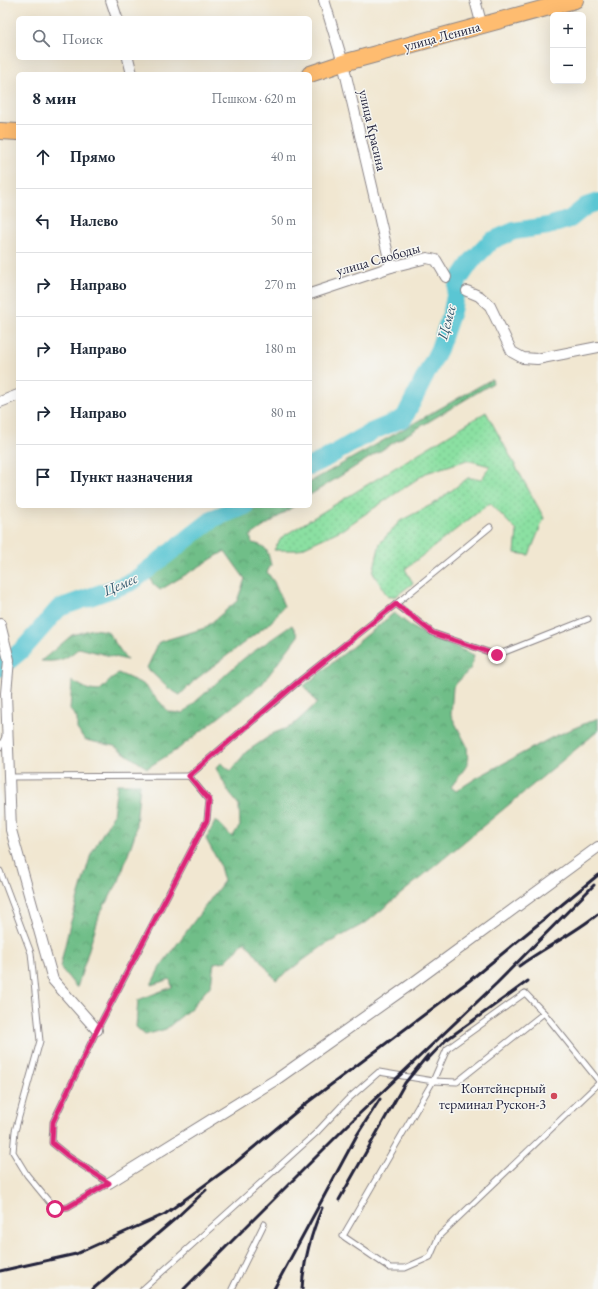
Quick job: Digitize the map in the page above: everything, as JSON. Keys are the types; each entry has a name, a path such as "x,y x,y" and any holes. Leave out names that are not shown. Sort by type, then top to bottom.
{"highway":[{"name":"улица Ленина","path":"312,73 344,63 575,0"},
{"path":"0,131 16,132"}],"street":[{"path":"112,0 116,16"},
{"name":"улица Красина","path":"324,0 344,63 391,267"},
{"path":"475,0 482,26"},
{"path":"128,60 132,72"},
{"name":"улица Свободы","path":"312,293 391,267 427,258 436,260 446,277"},
{"path":"467,291 479,296 490,306 512,352 523,358 537,360 598,347"},
{"path":"0,402 16,396"},
{"path":"0,624 9,660 6,693 10,830 53,980 97,1030"},
{"path":"109,1183 277,1078 414,982 598,847"}],"lane":[{"path":"9,777 189,776 298,682 396,604 490,526"},
{"path":"396,604 433,633 497,655 588,619"},
{"path":"0,747 7,733"},
{"path":"0,871 31,953 40,1041 15,1131 14,1152 27,1175 55,1209 68,1207 109,1183 68,1156 52,1143 53,1122 97,1030 207,820 209,800 189,776"},
{"path":"598,1080 544,1013 525,993 447,1049 433,1081 343,1236 390,1268 405,1268 430,1257 439,1236 598,1084"},
{"path":"143,1289 316,1133 347,1100 379,1072 433,1081 457,1082 544,1013"},
{"path":"232,1289 264,1224"}],"green space":[{"path":"492,379 493,383 312,494 312,481"},
{"path":"486,412 544,518 529,555 515,553 517,531 490,503 405,569 413,583 396,596 388,597 373,573 380,543 400,521 435,503 468,478 482,479 490,466 467,460 426,473 343,529 298,550 274,550 282,537"},
{"path":"257,508 291,508 250,536 252,543 264,547 267,552 271,565 267,572 274,582 284,606 271,622 195,680 180,695 168,688 147,668 159,642 205,628 237,601 245,579 225,551 160,590 153,584 148,573 217,523"},
{"path":"394,613 416,630 474,655 471,668 453,687 451,715 467,746 468,764 451,787 456,791 478,777 551,738 598,718 598,731 367,922 323,946 276,980 245,941 226,961 214,963 211,985 191,1008 166,1029 145,1035 136,1027 138,1000 172,987 170,979 151,985 160,967 224,881 219,863 206,839 216,820 232,837 240,826 239,805 230,794 216,768 221,763 231,771 246,752 274,733 292,726 317,703 304,686"},
{"path":"292,625 298,636 262,684 178,749 147,768 114,746 85,740 77,729 77,718 70,710 72,681 89,690 99,691 118,673 143,684 169,712 183,713 243,659"},
{"path":"93,629 107,631 127,660 79,648 62,659 41,661 72,635"},
{"path":"117,784 140,784 135,834 119,881 100,913 77,988 60,967 69,928 91,854 113,815"}],"waterway":[{"name":"Цемес","path":"312,465 371,432 404,418 439,349 452,311 458,281 471,262 491,241 514,231 548,226 570,219 586,206 598,202"},
{"name":"Цемес","path":"0,668 23,649 59,608 132,582 214,518 240,508"}],"railway":[{"path":"0,1271 76,1254 165,1214 235,1163 308,1102 469,981 598,875"},
{"path":"184,1289 357,1116 497,983 594,885"},
{"path":"519,966 579,928 598,914"},
{"path":"426,1061 446,1040 528,981"},
{"path":"339,1200 405,1083 428,1055"},
{"path":"274,1289 357,1135 380,1099"},
{"path":"93,1289 175,1219 206,1190"},
{"path":"302,1289 304,1269 309,1247 322,1208"}],"place":[{"name":"Контейнерный терминал Рускон-3","path":"554,1096"}],"route":[{"path":"55,1209 68,1207 109,1183 68,1156 52,1143 53,1122 97,1030 207,820 209,800 189,776 298,682 396,604 433,633 497,655"}]}
